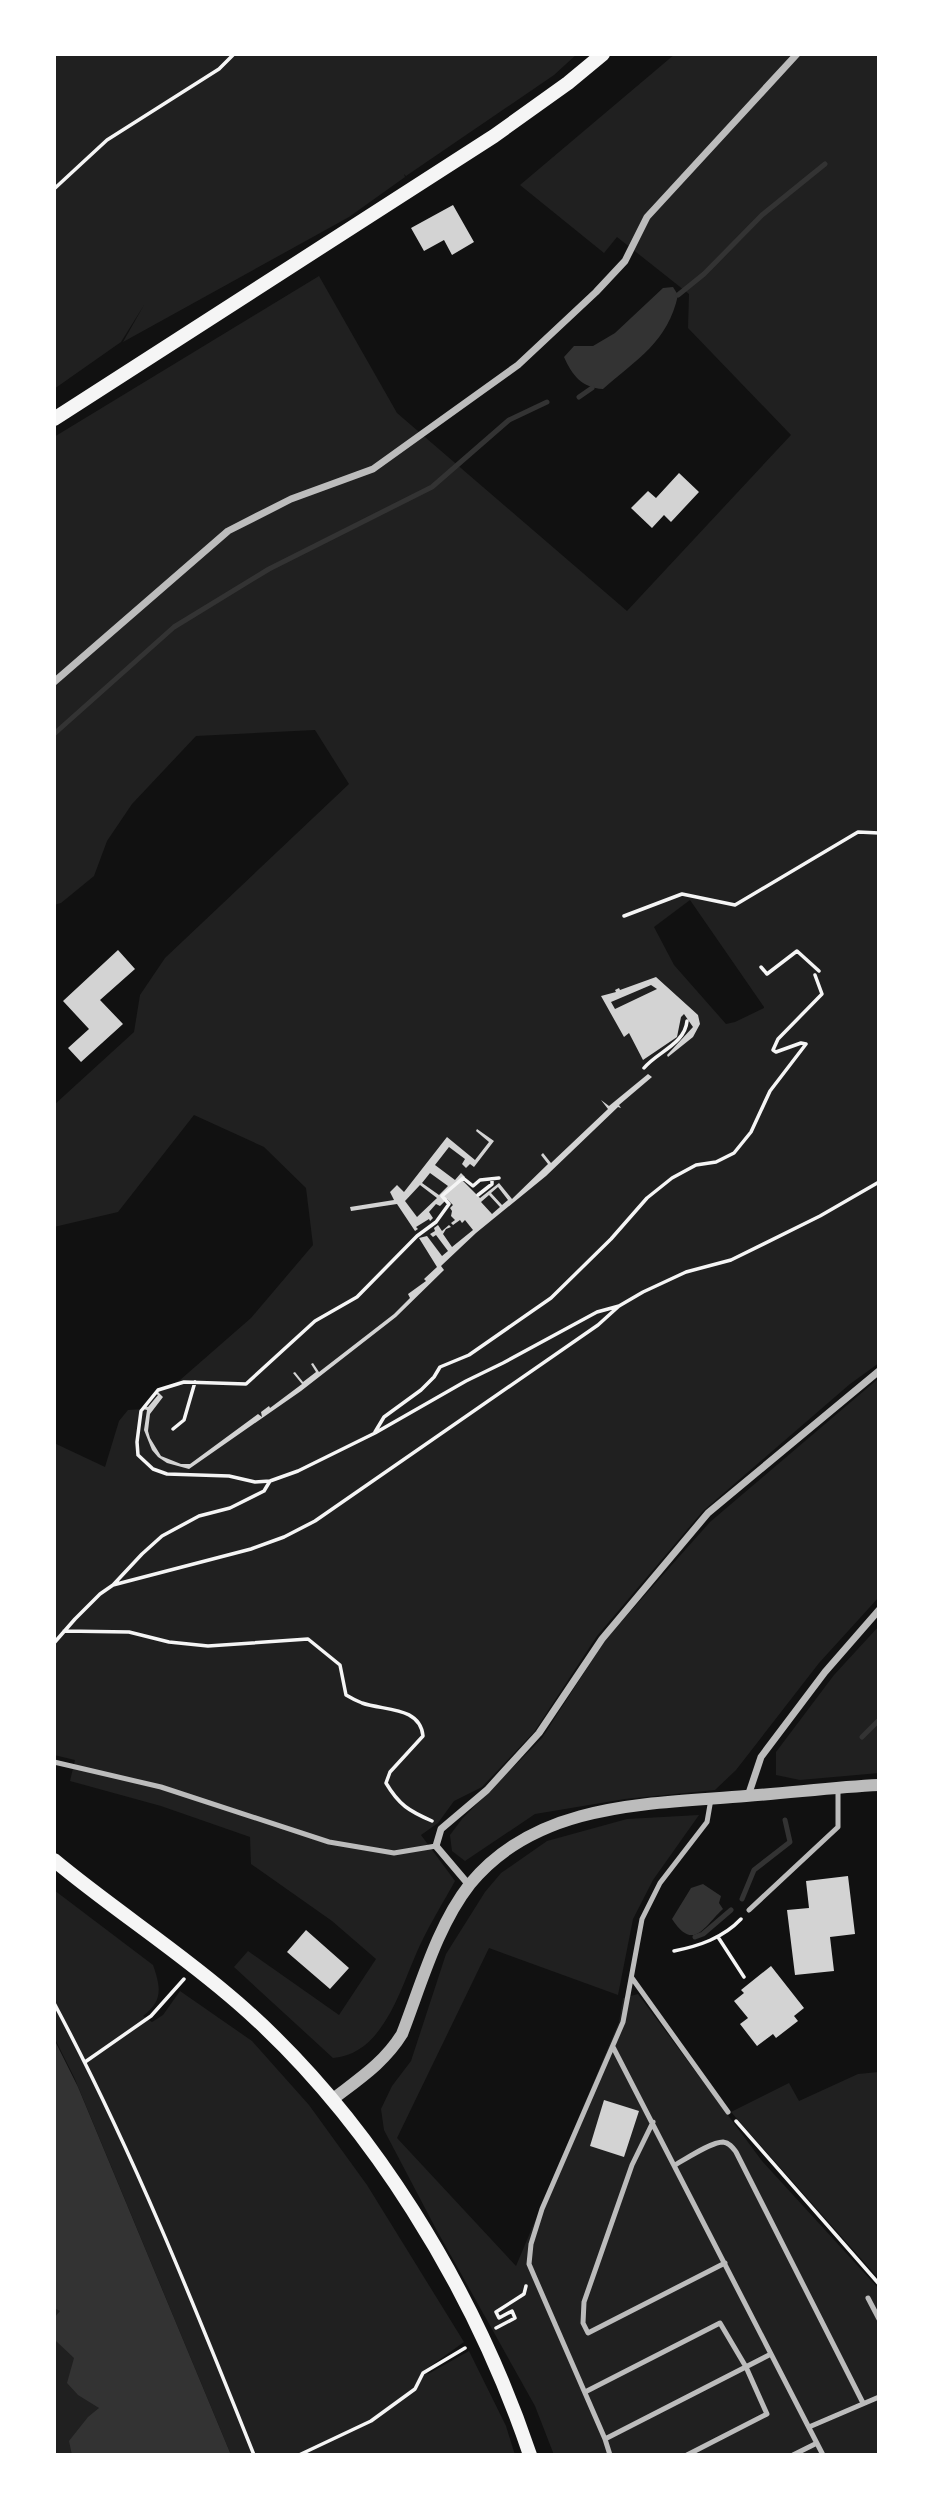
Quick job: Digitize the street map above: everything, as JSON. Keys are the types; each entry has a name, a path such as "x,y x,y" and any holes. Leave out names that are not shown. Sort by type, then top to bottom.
{"main road":[{"path":"54,419 494,136 568,83 603,54"},
{"path":"54,1860 195,1966 265,2027 334,2099 396,2182 461,2295 493,2359 530,2455"}],"street":[{"path":"54,682 228,531 291,499 373,469 518,365 625,261 647,217 797,54"},
{"path":"470,1885 436,1846 441,1829 487,1790 539,1733 602,1639 708,1513 879,1371"},
{"path":"748,1796 761,1757 825,1672 879,1610"},
{"path":"334,2099 392,2050 402,2034 449,1919 470,1885 497,1856 516,1842 540,1829 581,1815 628,1807 879,1784"}],"lane":[{"path":"54,1762 161,1787 329,1842 394,1853 436,1846"},
{"path":"750,1909 838,1827 838,1788"},
{"path":"610,2455 529,2264 531,2244 542,2209 623,2022 642,1919 660,1883 708,1822 711,1799"},
{"path":"632,1978 728,2112"},
{"path":"613,2047 823,2455"},
{"path":"653,2122 632,2165 584,2302 583,2323 588,2333 725,2263"},
{"path":"675,2165 723,2142 736,2152 863,2403"},
{"path":"868,2298 879,2319"},
{"path":"585,2392 720,2323 746,2367 768,2414 687,2455"},
{"path":"605,2439 771,2354"},
{"path":"809,2427 879,2397"},
{"path":"793,2455 817,2443"}],"path":[{"path":"54,189 107,140 219,69 234,54"},
{"path":"624,916 682,894 735,905 858,832 879,833"},
{"path":"761,967 767,974 796,951 819,971"},
{"path":"375,1433 384,1417 421,1390 435,1377 440,1367 468,1355 551,1298 611,1239 639,1206 672,1178 696,1165 716,1163 734,1153 751,1132 769,1091 806,1044 801,1043 776,1052 773,1050 778,1039 822,994 815,975"},
{"path":"644,1069 651,1059 683,1035 687,1021"},
{"path":"499,1178 480,1180 472,1186 463,1178 442,1196 449,1204 436,1222 417,1235 357,1297 315,1321 246,1384 184,1382 158,1390 141,1411 137,1442 138,1455 143,1462 167,1474 229,1476 255,1482 270,1481 298,1471 375,1433 580,1320 619,1306 675,1277 730,1260 820,1216 879,1182"},
{"path":"478,1195 492,1184 492,1178"},
{"path":"113,1585 251,1549 284,1537 315,1521 598,1325 619,1306"},
{"path":"173,1429 184,1420 195,1382"},
{"path":"54,1643 100,1594 113,1585 142,1553 162,1536 199,1516 230,1508 264,1491 270,1481"},
{"path":"64,1631 129,1632 169,1642 208,1646 308,1639 340,1665 346,1695 361,1703 408,1713 422,1726 423,1736 390,1772 386,1783 397,1801 412,1812 434,1822 441,1829"},
{"path":"674,1951 696,1947 718,1937 750,1909"},
{"path":"718,1937 744,1977"},
{"path":"85,2062 151,2017 195,1966"},
{"path":"54,2003 85,2062 181,2272 254,2455"},
{"path":"728,2112 879,2284"},
{"path":"495,2329 515,2318 512,2311 499,2318 496,2312 524,2294 529,2264"},
{"path":"299,2455 371,2421 415,2389 423,2373 465,2348"}],"shaded area":[{"path":"54,54 577,54 554,75 406,176 404,174 405,177 349,217 123,342 144,305 121,342 54,389"},
{"path":"675,54 879,54 879,1363 850,1384 703,1511 597,1636 534,1732 482,1787 454,1801 438,1823 421,1835 455,1881 425,1935 390,2014 379,2030 366,2044 351,2054 333,2058 234,1967 248,1951 339,2015 376,1959 332,1921 251,1864 250,1837 161,1806 70,1781 75,1760 54,1755 54,1443 105,1467 119,1421 128,1410 142,1409 158,1391 180,1380 251,1318 313,1245 306,1188 264,1147 194,1115 118,1212 54,1227 54,1105 134,1032 140,995 165,958 349,784 315,730 196,736 132,804 107,841 94,876 61,903 54,905 54,437 319,276 397,413 627,611 791,435 688,328 689,294 617,237 604,253 520,185","holes":["690,900 764,1007 726,1024 674,965 654,927"]},
{"path":"673,287 678,295 667,325 639,358 603,389 589,386 574,375 564,357 574,346 593,346 615,333 663,288"},
{"path":"879,1378 879,1597 819,1663 736,1770 715,1790 625,1799 535,1814 465,1861 452,1851 450,1835 462,1819 542,1738 605,1640 710,1522"},
{"path":"879,1626 879,1773 800,1780 776,1775 776,1752 834,1675"},
{"path":"699,1815 653,1880 633,1919 618,1995 489,1948 397,2138 516,2266 619,2022 623,1998 638,1994 762,2161 879,2289 879,2455 554,2455 535,2406 384,2130 381,2109 392,2086 411,2061 446,1954 485,1892 501,1873 547,1841 627,1819"},
{"path":"703,1884 721,1896 719,1903 723,1909 699,1933 687,1934 672,1919 691,1888"},
{"path":"54,1890 153,1965 158,1981 158,1994 154,2005 143,2016 152,2022 163,2015 180,1991 252,2041 309,2105 367,2185 464,2342 425,2370 428,2374 469,2351 506,2426 515,2455 231,2455 74,2077 54,2037"},
{"path":"54,2039 78,2087 231,2455 72,2455 69,2441 99,2408 78,2395 67,2383 74,2358 56,2341 54,2371 54,2318 60,2311 54,2308"},
{"path":"879,2072 879,2279 731,2112 789,2083 799,2101 858,2074"},
{"path":"54,2292 117,2455 54,2455"}],"building":[{"path":"453,205 474,242 452,255 444,240 424,251 411,228"},
{"path":"679,473 699,492 671,522 664,515 652,528 631,508 648,491 656,498"},
{"path":"118,950 135,969 100,1000 123,1024 81,1062 68,1048 89,1029 63,1001"},
{"path":"656,977 698,1015 700,1024 693,1037 668,1057 693,1027 684,1014 677,1037 643,1060 629,1033 624,1037 601,996 616,992 619,988 620,990","holes":["651,985 657,989 615,1009 611,1002"]},
{"path":"648,1074 652,1077 546,1176 476,1233 441,1266 444,1270 396,1317 301,1391 189,1469 167,1463 152,1450 144,1430 147,1410 143,1409 148,1407 158,1392 163,1397 150,1414 150,1438 161,1456 181,1464 190,1464 258,1414 262,1417 261,1412 302,1384 293,1373 303,1382 316,1372 311,1364 313,1363 319,1372 394,1314 410,1298 408,1294 426,1281 424,1279 437,1267 419,1238 427,1236 442,1256 448,1251 436,1235 433,1237 430,1234 435,1231 434,1228 438,1225 442,1231 449,1225 451,1227 443,1234 452,1247 473,1230 465,1220 453,1225 451,1223 455,1220 451,1216 450,1208 453,1205 447,1199 440,1206 436,1204 429,1212 433,1218 416,1227 418,1229 415,1231 397,1204 351,1211 350,1207 394,1200 390,1192 397,1185 404,1192 447,1137 475,1160 489,1142 477,1129 494,1141 474,1167 470,1164 466,1168 462,1164 465,1159 449,1147 435,1165 455,1180 461,1173 465,1177 462,1180 480,1198 499,1183 512,1199 548,1164 541,1155 543,1153 551,1163 608,1109 601,1100 609,1106","holes":["430,1173 448,1186 439,1195 422,1183","420,1185 437,1198 417,1217 405,1201","498,1187 508,1200 502,1205 491,1193","489,1195 500,1207 492,1214 481,1202"]},
{"path":"848,1876 855,1934 830,1937 834,1971 795,1975 787,1910 809,1908 806,1881"},
{"path":"306,1930 349,1968 330,1989 287,1952"},
{"path":"771,1966 804,2008 794,2016 798,2021 776,2038 773,2034 757,2046 740,2024 748,2018 734,2001 744,1993 741,1990"},
{"path":"604,2100 639,2111 624,2157 590,2146"}],"waterway":[{"path":"678,295 704,274 762,215 825,164"},
{"path":"579,397 592,388"},
{"path":"54,734 174,627 269,569 432,487 509,420 547,402"},
{"path":"862,1737 879,1720"},
{"path":"742,1899 754,1870 790,1842 785,1820"},
{"path":"695,1937 703,1934 731,1910"}]}
